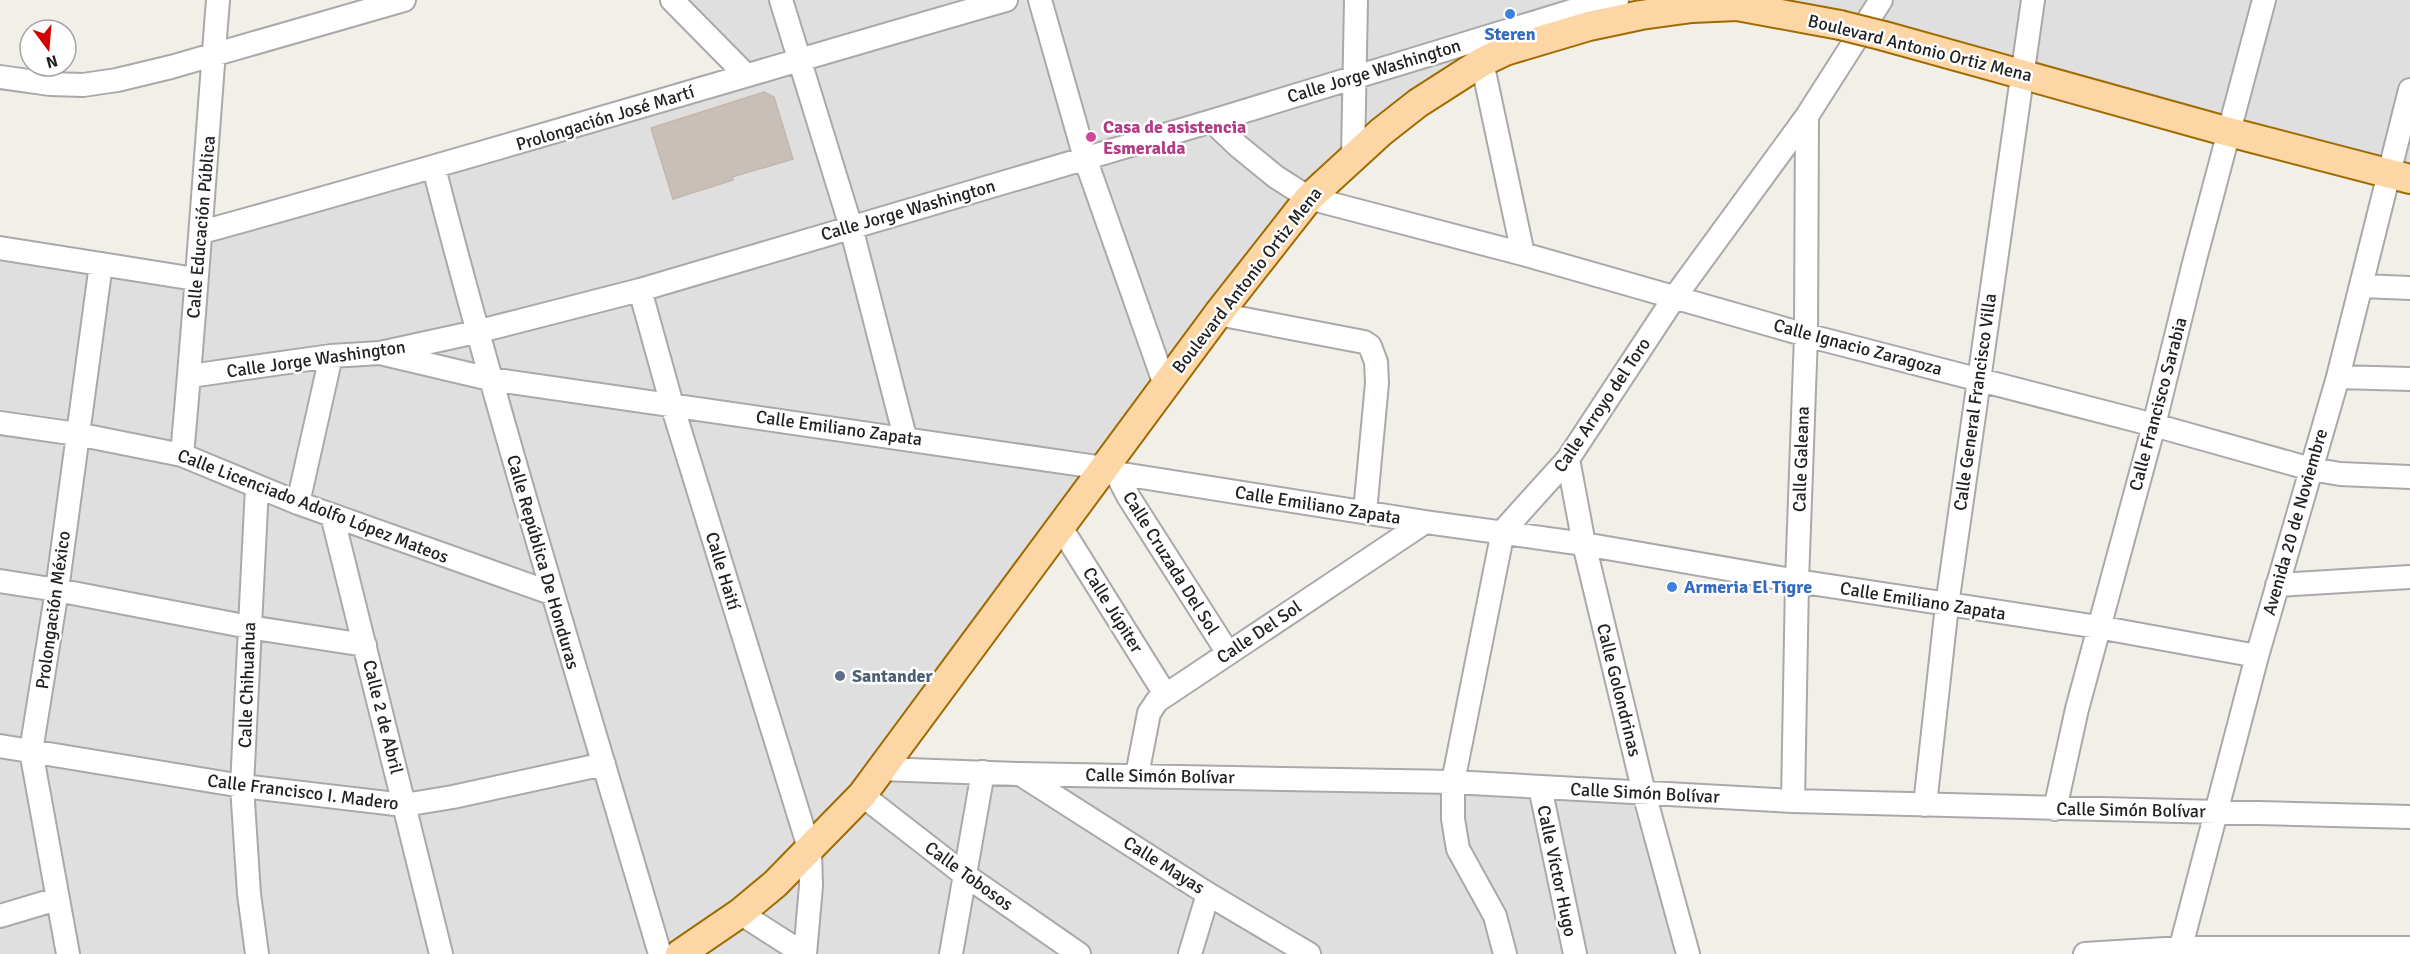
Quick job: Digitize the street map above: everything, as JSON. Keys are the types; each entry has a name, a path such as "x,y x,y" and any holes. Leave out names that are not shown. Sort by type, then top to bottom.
{"main road":[{"name":"Boulevard Antonio Ortiz Mena","path":"680,954 740,913 775,884 810,851 862,795 1060,526 1110,470 1165,385 1309,198 1353,156 1418,103 1482,62 1538,39 1586,11 1672,11 1739,3 1884,36 2400,177"}],"street":[{"name":"Calle Educación Pública","path":"182,454 190,376 195,279 202,232 218,0"},
{"path":"0,77 50,84 83,85 117,80 404,0"},
{"path":"672,0 746,75"},
{"path":"780,0 852,227 905,437"},
{"name":"Prolongación José Martí","path":"202,232 434,168 798,59 1006,0"},
{"path":"1040,0 1085,158 1165,385"},
{"path":"1353,156 1356,0"},
{"name":"Calle Jorge Washington","path":"190,376 332,356 380,353 476,332 640,290 1212,121 1356,75 1586,11 1617,0"},
{"name":"Calle Arroyo del Toro","path":"1503,531 1568,459 1674,298 1807,116 1881,0"},
{"name":"Calle General Francisco Villa","path":"1925,805 1947,605 2033,0"},
{"name":"Calle Francisco Sarabia","path":"2055,809 2098,627 2154,425 2264,0"},
{"path":"1482,62 1523,254"},
{"name":"Avenida 20 de Noviembre","path":"2180,951 2277,585 2362,286 2400,177 2410,90"},
{"name":"Calle Galeana","path":"1793,801 1797,581 1806,334 1807,116"},
{"name":"Calle Ignacio Zaragoza","path":"1212,121 1276,177 1309,198 1523,254 1674,298 2311,469 2340,474 2410,477"},
{"name":"Calle República De Honduras","path":"434,168 476,332 551,593 660,954"},
{"path":"0,248 195,279"},
{"name":"Prolongación México","path":"68,954 31,751 57,590 101,264"},
{"path":"2362,286 2410,288"},
{"name":"Calle Haití","path":"640,290 672,405 810,851 811,886 805,954"},
{"path":"1218,314 1364,342 1373,351 1377,362 1377,383 1365,512"},
{"name":"Calle Emiliano Zapata","path":"380,353 490,379 905,437 1425,522 1503,531 1797,581 2098,627 2257,656"},
{"path":"298,503 332,356"},
{"path":"2338,377 2410,379"},
{"name":"Calle Licenciado Adolfo López Mateos","path":"0,423 77,434 182,454 298,503 551,593"},
{"name":"Calle Golondrinas","path":"1568,459 1584,544 1644,793 1688,954"},
{"name":"Calle Cruzada Del Sol","path":"1110,470 1228,653"},
{"name":"Calle Chihuahua","path":"257,487 242,786 249,894 258,954"},
{"name":"Calle 2 de Abril","path":"332,515 441,954"},
{"name":"Calle Del Sol","path":"1137,775 1149,713 1157,701 1425,522"},
{"name":"Calle Júpiter","path":"1060,526 1165,694"},
{"path":"1503,531 1453,782 1453,819 1458,849 1495,916 1505,954"},
{"path":"2277,585 2410,577"},
{"path":"0,581 249,627 365,645"},
{"name":"Calle Francisco I. Madero","path":"0,746 242,786 404,805 453,797 604,764"},
{"name":"Calle Simón Bolívar","path":"881,769 1019,774 1453,782 1793,801 2410,817"},
{"path":"951,954 983,772"},
{"name":"Calle Mayas","path":"1019,774 1208,894 1309,954"},
{"name":"Calle Víctor Hugo","path":"1540,787 1575,954"},
{"name":"Calle Tobosos","path":"862,795 964,875 1079,954"},
{"path":"1190,954 1208,894"},
{"path":"0,916 57,899"},
{"path":"740,913 805,954"},
{"path":"2085,954 2410,948"}],"shaded area":[{"path":"659,0 2410,0 2410,183 1842,32 1729,12 1664,18 1455,81 1317,198 872,771 1630,795 1682,954 0,954 0,252 186,280 191,241 736,80"}],"building":[{"path":"764,92 774,97 793,159 732,177 733,180 673,199 651,128"}],"place":[{"name":"Steren","path":"1510,14"},
{"name":"Casa de asistencia Esmeralda","path":"1091,137"},
{"name":"Armeria El Tigre","path":"1672,587"},
{"name":"Santander","path":"840,676"}]}
